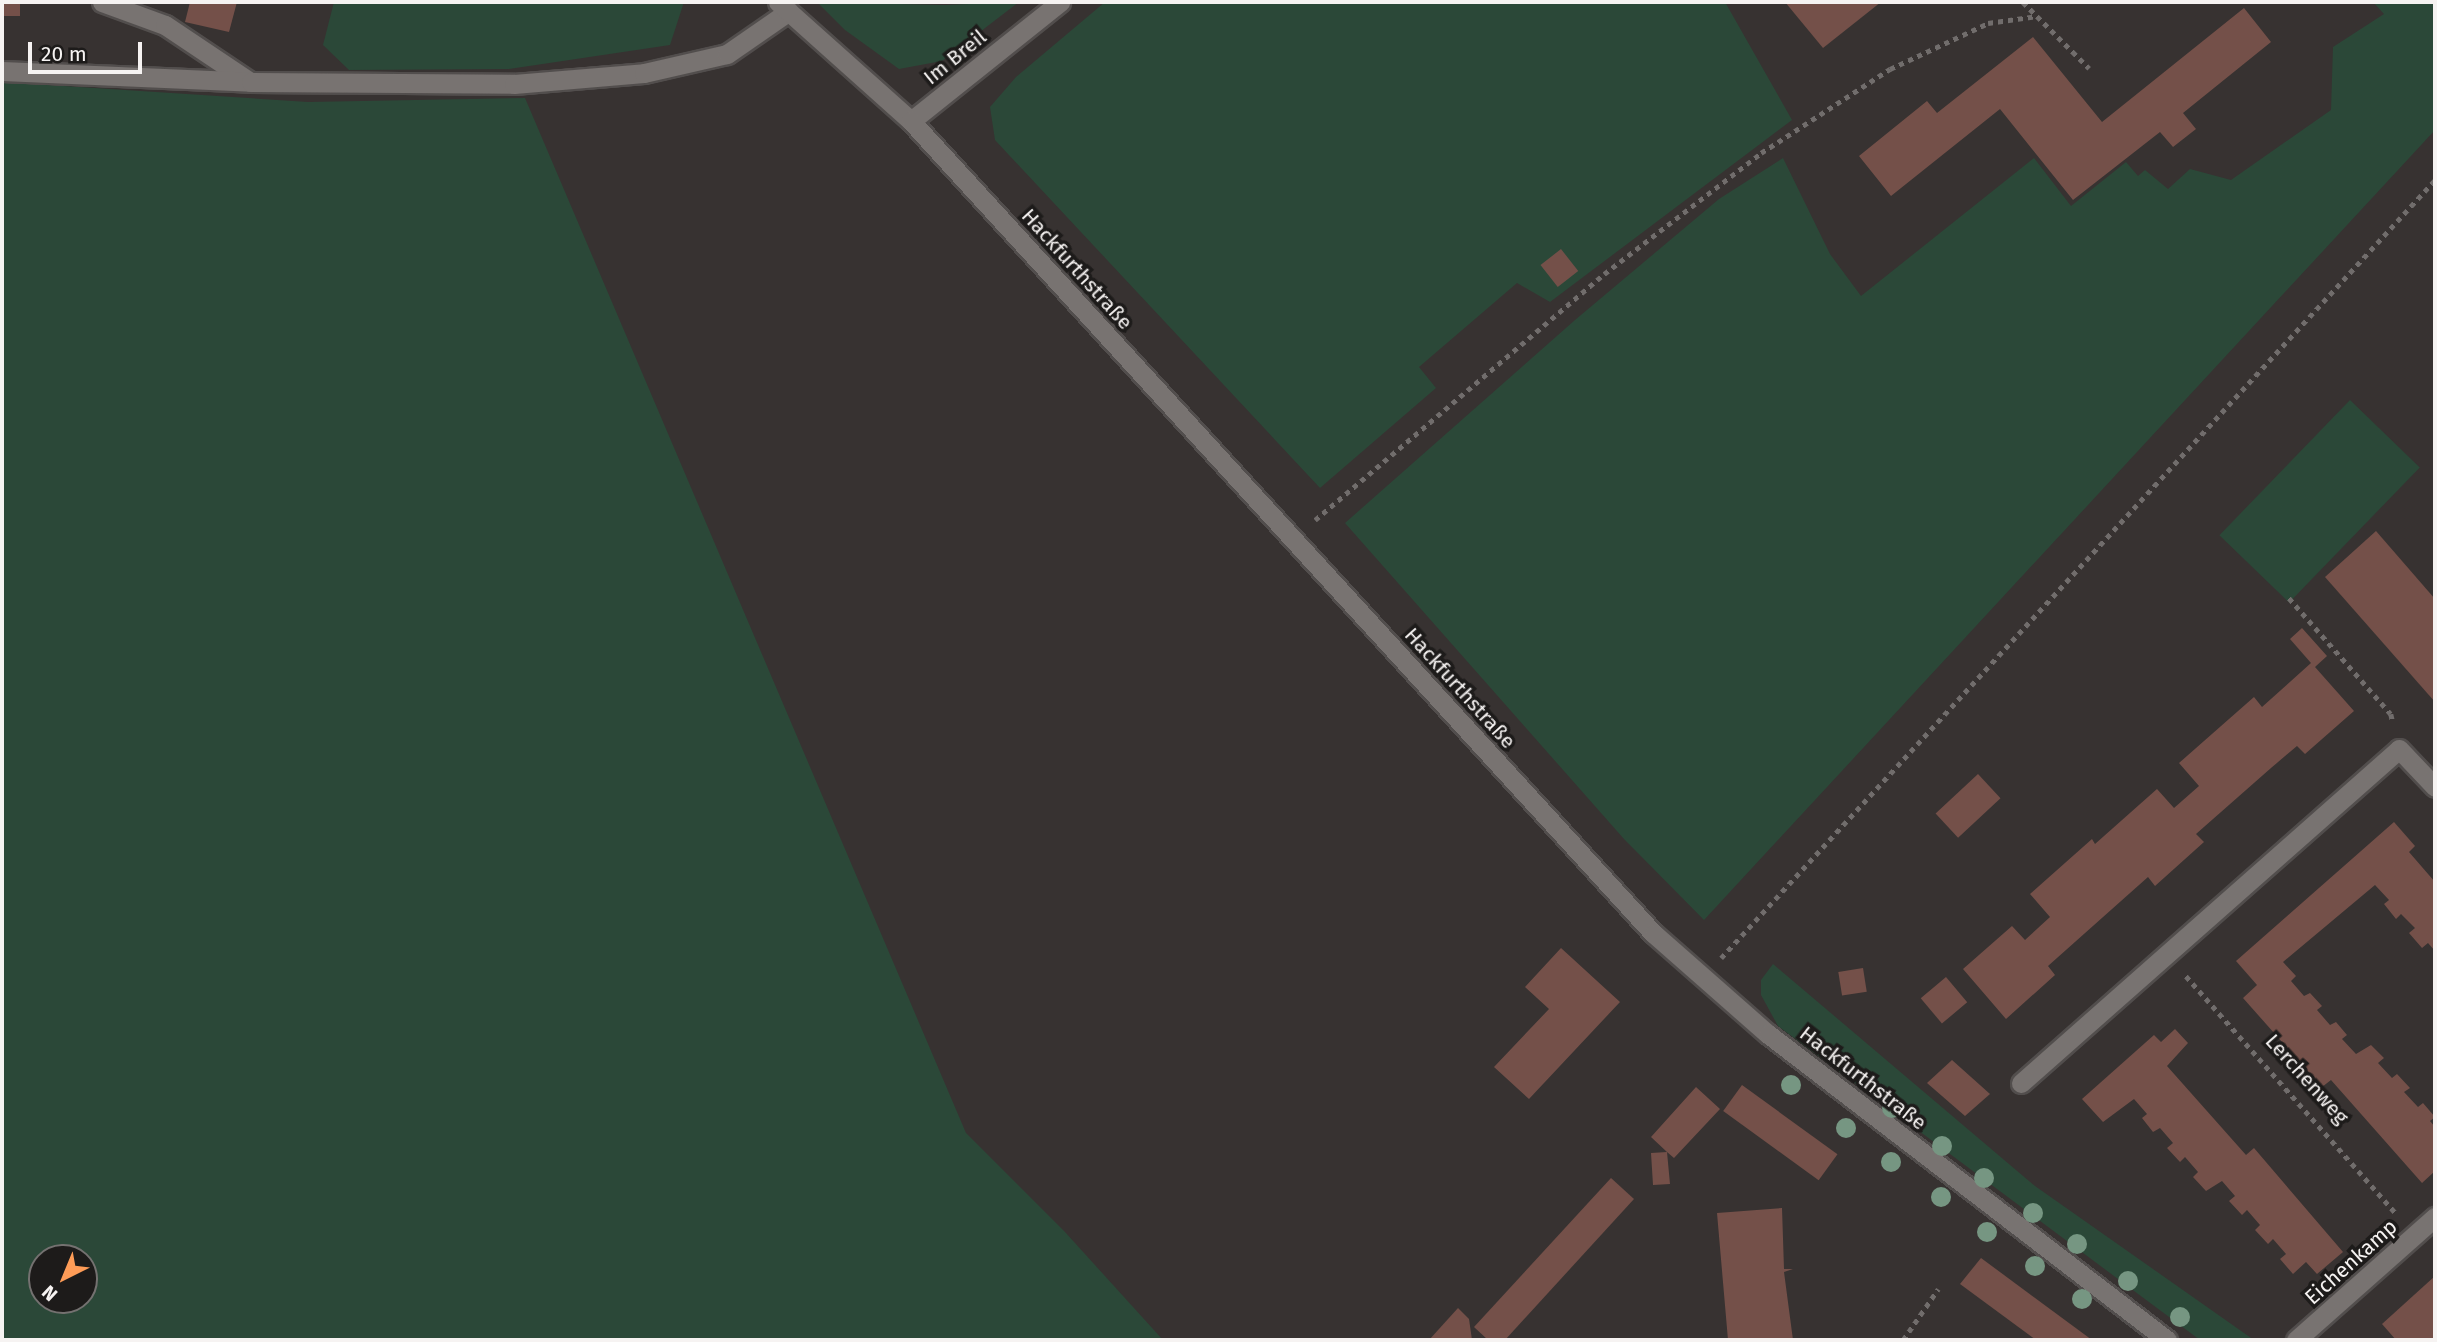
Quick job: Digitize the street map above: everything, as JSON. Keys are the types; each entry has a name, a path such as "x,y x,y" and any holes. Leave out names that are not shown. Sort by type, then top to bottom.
{"street":[{"path":"102,2 165,25 251,82"},
{"name":"Im Breil","path":"911,121 1060,2"},
{"path":"2,71 251,82 514,84 644,73 727,54 784,6"},
{"name":"Hackfurthstraße","path":"784,6 911,121 1654,934 1768,1034 2167,1340"},
{"path":"2021,1083 2399,749 2435,787"},
{"name":"Eichenkamp","path":"2296,1340 2435,1217"}],"path":[{"path":"2022,2 2089,68"},
{"path":"1293,538 1604,274 1761,153 1890,69 1988,23 2037,16"},
{"path":"1704,977 2435,180"},
{"path":"2289,598 2391,714 2399,749"},
{"name":"Lerchenweg","path":"2165,953 2416,1235"},
{"path":"1903,1340 1938,1289"}],"green space":[{"path":"334,2 684,2 670,45 509,69 349,70 323,45"},
{"path":"817,2 944,5 1019,2 942,61 899,69 845,30"},
{"path":"1105,2 1725,2 1792,120 1550,302 1517,283 1419,367 1436,388 1320,488 995,140 990,107 1016,77"},
{"path":"2373,2 2435,2 2435,130 1704,920 1624,839 1345,523 1575,320 1719,199 1783,158 1830,254 1861,296 2034,158 2071,206 2126,162 2138,176 2145,170 2168,189 2190,169 2231,180 2331,110 2333,47 2384,14"},
{"path":"2,82 308,102 525,98 966,1133 1065,1232 1163,1340 2,1340"},
{"path":"2350,400 2420,467 2289,603 2219,535"},
{"path":"1773,964 2035,1186 2254,1340 2200,1340 1778,1026 1761,995 1761,980"}],"building":[{"path":"2,2 20,2 20,16 2,16"},
{"path":"190,2 237,2 229,32 185,22"},
{"path":"1785,2 1881,2 1823,48"},
{"path":"2244,8 2271,42 2183,113 2196,129 2173,147 2160,132 2073,200 2000,109 1891,196 1859,156 1927,101 1937,113 2033,37 2102,122"},
{"path":"1561,249 1578,271 1558,287 1541,265"},
{"path":"2376,531 2435,599 2435,702 2325,577"},
{"path":"2302,628 2327,656 2315,667 2354,711 2305,754 2297,746 2196,834 2204,842 2155,886 2148,877 2048,966 2055,975 2006,1019 1963,969 2012,926 2025,940 2050,917 2030,894 2092,839 2095,844 2157,789 2174,808 2199,786 2179,763 2254,697 2262,707 2311,663 2290,639"},
{"path":"1978,774 2001,798 1958,838 1936,814"},
{"path":"2394,822 2415,846 2409,852 2435,882 2435,951 2428,943 2422,948 2409,933 2415,928 2401,914 2396,919 2384,904 2389,900 2375,885 2283,962 2296,976 2291,981 2304,996 2310,993 2322,1006 2317,1010 2330,1025 2336,1022 2347,1035 2342,1039 2356,1054 2371,1045 2384,1058 2378,1063 2392,1078 2397,1074 2410,1088 2404,1092 2418,1107 2423,1103 2435,1117 2430,1121 2435,1127 2435,1171 2422,1183 2331,1080 2322,1087 2243,998 2257,985 2236,961"},
{"path":"1561,948 1620,1002 1529,1099 1494,1067 1549,1009 1525,987"},
{"path":"1863,968 1867,992 1842,996 1838,972"},
{"path":"1946,977 1967,1002 1942,1023 1921,998"},
{"path":"2175,1029 2188,1043 2167,1066 2246,1155 2254,1148 2343,1252 2317,1274 2306,1262 2293,1274 2280,1259 2286,1254 2273,1239 2268,1244 2255,1230 2260,1225 2247,1210 2242,1215 2229,1201 2235,1196 2222,1181 2206,1191 2193,1177 2198,1172 2185,1157 2180,1162 2167,1148 2173,1143 2160,1128 2153,1132 2142,1118 2147,1114 2134,1099 2103,1122 2082,1099 2154,1035 2161,1042"},
{"path":"1952,1060 1990,1094 1965,1116 1927,1083"},
{"path":"1742,1085 1837,1154 1819,1180 1723,1111"},
{"path":"1696,1087 1720,1109 1674,1158 1651,1137"},
{"path":"1667,1152 1670,1184 1653,1185 1651,1153"},
{"path":"1611,1178 1634,1199 1505,1340 1488,1340 1474,1327"},
{"path":"1782,1208 1784,1269 1793,1269 1784,1272 1793,1340 1728,1340 1717,1213"},
{"path":"1981,1258 2092,1340 2036,1340 1960,1284"},
{"path":"2435,1276 2435,1340 2396,1340 2382,1324"},
{"path":"1458,1308 1469,1319 1472,1340 1429,1340"}]}
